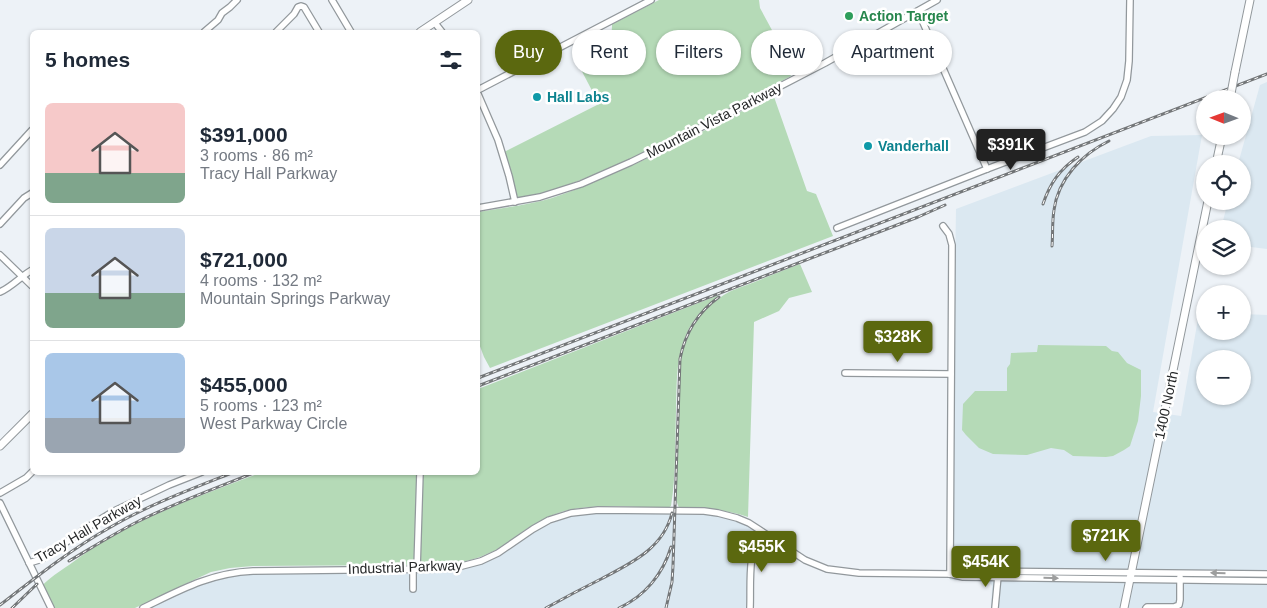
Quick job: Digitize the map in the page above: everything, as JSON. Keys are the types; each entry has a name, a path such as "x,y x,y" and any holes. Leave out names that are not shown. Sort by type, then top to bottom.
{"main road":[{"path":"423,30 468,0"},
{"path":"1232,90 1250,0"},
{"name":"1400 North","path":"1124,608 1206,210"},
{"path":"0,446 30,416"}],"street":[{"path":"206,30 237,0"},
{"path":"332,0 350,30"},
{"path":"480,89 651,0"},
{"name":"Mountain Vista Parkway","path":"480,208 540,197 581,184 631,162 826,63 937,0"},
{"path":"837,228 1085,132 1102,121 1113,109 1128,80 1130,0"},
{"path":"278,30 301,6 304,7 318,30"},
{"path":"918,11 987,169"},
{"path":"435,23 440,30"},
{"path":"480,99 500,146 515,202"},
{"path":"0,165 30,135"},
{"path":"0,224 24,198 30,194"},
{"path":"943,226 949,234 952,246 950,574"},
{"path":"0,255 30,284"},
{"path":"0,292 30,272"},
{"path":"845,373 951,374"},
{"path":"0,492 30,474"},
{"name":"Tracy Hall Parkway","path":"29,563 42,559 114,511 194,475"},
{"path":"413,589 420,475"},
{"path":"0,503 51,608"},
{"name":"Industrial Parkway","path":"143,608 199,581 232,572 415,569 462,566 475,563 498,553 543,523 558,516 579,511 598,510 704,511 727,515 749,523 805,560 816,565 833,570 859,573 950,574 960,571 998,574 1180,576"},
{"path":"750,608 752,552 762,532"},
{"path":"995,608 998,574"},
{"path":"1180,576 1267,574"},
{"path":"1180,576 1267,581"},
{"path":"1146,608 1174,607 1178,604 1180,600 1180,576"}],"shaded area":[{"path":"1267,82 1267,249 1251,247 1251,220 1223,220 1226,210 1251,210 1251,155 1241,155 1243,145 1251,145 1251,117 1260,85"},
{"path":"1196,135 1196,145 1200,145 1198,155 1196,155 1196,169 1153,412 1181,416 1196,330 1196,340 1251,340 1251,314 1267,315 1267,608 991,608 992,586 990,583 986,581 950,580 956,209 1151,136"},
{"path":"594,513 712,515 737,521 755,529 756,535 749,552 747,608 150,608 196,586 217,578 235,575 443,572 468,568 498,557 534,532 548,525 568,517"}],"green space":[{"path":"659,0 759,0 760,8 772,30 751,30 751,75 791,76 710,120 601,172 547,192 519,199 504,152 599,104 584,75 646,75 646,30 611,30 612,24"},
{"path":"773,94 807,191 816,194 833,236 490,368 480,346 480,212 561,195 642,161"},
{"path":"800,264 812,292 789,298 779,311 754,322 748,517 722,511 679,508 676,500 680,363 690,332 702,314 719,298 729,292"},
{"path":"719,295 693,322 687,332 680,354 677,377 675,471 671,506 668,508 613,506 584,508 558,513 527,528 501,547 481,557 455,563 418,565 421,475 480,475 480,388"},
{"path":"1038,345 1106,346 1112,351 1118,352 1127,363 1141,370 1141,396 1138,421 1130,446 1113,456 1106,457 1073,456 1064,450 1051,448 1027,455 993,454 979,448 966,435 962,430 963,404 975,391 1007,391 1007,368 1010,364 1011,353 1037,352"},
{"path":"255,475 418,475 414,564 230,568 211,572 135,608 53,608 42,586 48,580 113,536 161,512"}],"railway":[{"path":"480,377 1267,74"},
{"path":"1052,246 1054,210 1060,188 1081,160 1109,141"},
{"path":"1043,204 1056,177 1078,157"},
{"path":"480,385 945,205"},
{"path":"666,608 672,582 673,566 680,359 685,340 699,316 719,297"},
{"path":"0,605 67,555 109,528 154,505 226,475"},
{"path":"69,561 121,530 153,514 248,475"},
{"path":"546,608 644,554 668,526 672,513"},
{"path":"619,608 645,591 652,583 668,557 671,547"},
{"path":"12,608 37,584"}],"place":[{"name":"Action Target","path":"849,16"},
{"name":"Hall Labs","path":"537,97"},
{"name":"Vanderhall","path":"868,146"}]}
